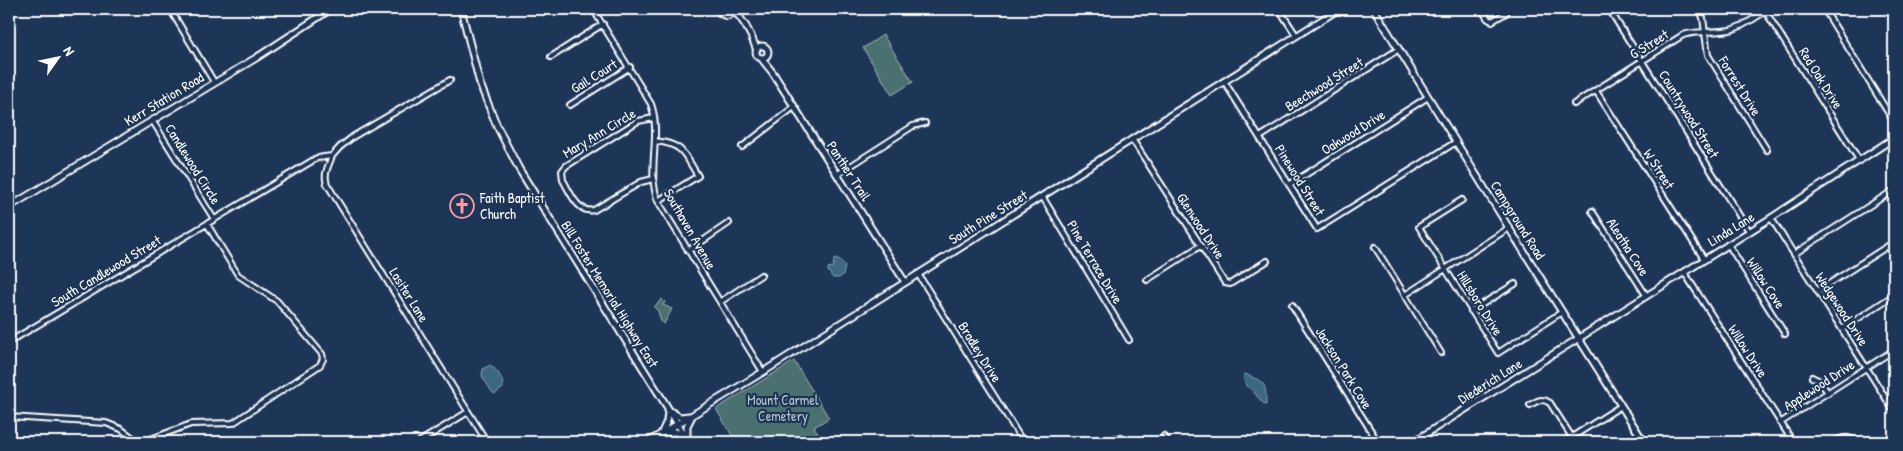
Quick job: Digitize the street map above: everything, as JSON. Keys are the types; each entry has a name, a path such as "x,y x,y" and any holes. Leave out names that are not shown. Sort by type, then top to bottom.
{"street":[{"path":"170,9 214,82"},
{"name":"Kerr Station Road","path":"9,207 331,9"},
{"name":"Bill Foster Memorial Highway East","path":"461,9 480,84 497,126 519,169 688,441"},
{"name":"Southaven Avenue","path":"593,9 651,104 655,141 653,179 658,201 763,372"},
{"path":"718,9 723,15 732,11 742,20 758,47 756,55 763,57 768,52 767,48 758,47"},
{"path":"1279,9 1296,35"},
{"name":"South Pine Street","path":"648,442 763,372 1339,9"},
{"name":"Campground Road","path":"1374,9 1644,442"},
{"path":"1481,9 1488,19 1492,21 1506,14 1507,9"},
{"name":"Countrywood Street","path":"1609,9 1749,231"},
{"name":"Forrest Drive","path":"1700,9 1708,55 1767,150"},
{"name":"G Street","path":"1574,104 1683,36 1704,31 1730,30 1740,27 1766,9"},
{"name":"Red Oak Drive","path":"1766,9 1859,160"},
{"path":"1824,9 1894,122"},
{"path":"551,57 603,24"},
{"name":"Beechwood Street","path":"1260,138 1399,49"},
{"name":"Panther Trail","path":"763,57 905,282"},
{"name":"Gail Court","path":"570,105 630,67"},
{"path":"332,156 354,136 450,80"},
{"name":"Pinewood Street","path":"1224,81 1317,229 1456,142"},
{"name":"W Street","path":"1596,91 1704,259"},
{"name":"Oakwood Drive","path":"1289,185 1428,97"},
{"path":"742,147 794,107"},
{"name":"Mary Ann Circle","path":"653,179 641,182 594,210 587,212 580,207 562,176 564,168 574,161 638,121 654,118"},
{"name":"Candlewood Circle","path":"152,120 214,219"},
{"path":"838,174 913,126 925,122"},
{"name":"Linda Lane","path":"1578,338 1771,218 1894,138"},
{"name":"Glenwood Drive","path":"1132,140 1226,284 1230,284 1267,261"},
{"path":"655,141 674,144 681,149 698,176 658,201"},
{"name":"South Candlewood Street","path":"9,342 317,158 332,156"},
{"name":"Lasiter Lane","path":"332,156 326,173 325,179 327,184 487,442"},
{"path":"1794,254 1894,190"},
{"name":"Pine Terrace Drive","path":"1042,196 1129,340"},
{"name":"Hillsboro Drive","path":"1462,200 1419,227 1498,353 1562,312"},
{"name":"Aleatha Cove","path":"1592,211 1646,295"},
{"name":"Wedgewood Drive","path":"1771,218 1894,411"},
{"name":"Candlewood Circle","path":"9,417 106,423 112,424 136,440 148,440 191,424 233,422 320,365 322,354 277,301 238,274 207,224"},
{"path":"688,251 730,224"},
{"path":"1405,295 1509,228"},
{"path":"1818,292 1894,242"},
{"name":"Willow Cove","path":"1728,244 1786,334"},
{"path":"1148,280 1200,246"},
{"path":"1375,247 1441,353"},
{"name":"Willow Drive","path":"1684,272 1793,442"},
{"name":"Bradley Drive","path":"918,274 1023,442"},
{"path":"720,302 761,275"},
{"path":"1471,311 1515,284"},
{"path":"1842,329 1894,295"},
{"name":"Jackson Park Cove","path":"1292,305 1378,442"},
{"name":"Diederich Lane","path":"1413,442 1578,338"},
{"name":"Applewood Drive","path":"1780,423 1894,350"},
{"path":"1812,377 1820,381 1828,393"},
{"path":"1530,405 1540,400 1550,403 1575,442"},
{"path":"1564,442 1621,406"},
{"path":"668,408 680,417 692,416"},
{"path":"660,435 667,421 668,408"},
{"path":"418,442 468,412"},
{"path":"688,441 687,426 692,416"},
{"path":"660,435 676,432 688,441"},
{"path":"1164,436 1168,442"},
{"path":"1833,442 1844,437 1857,442"},
{"path":"1107,442 1114,438 1121,438 1124,442"}],"green space":[{"path":"883,35 913,82 892,95 863,48"},
{"path":"662,299 665,302 663,305 672,309 664,324 661,322 658,311 654,307"},
{"name":"Mount Carmel Cemetery","path":"794,361 829,418 814,427 824,442 736,442 716,409"}],"water":[{"path":"834,259 841,261 845,266 843,275 839,278 833,278 828,271 828,268 833,267"},
{"path":"490,365 500,375 503,385 503,388 495,394 482,376 483,369"},
{"path":"1245,374 1263,384 1266,392 1266,405 1246,386 1243,377"}],"place":[{"name":"Faith Baptist Church","path":"462,206"}]}
